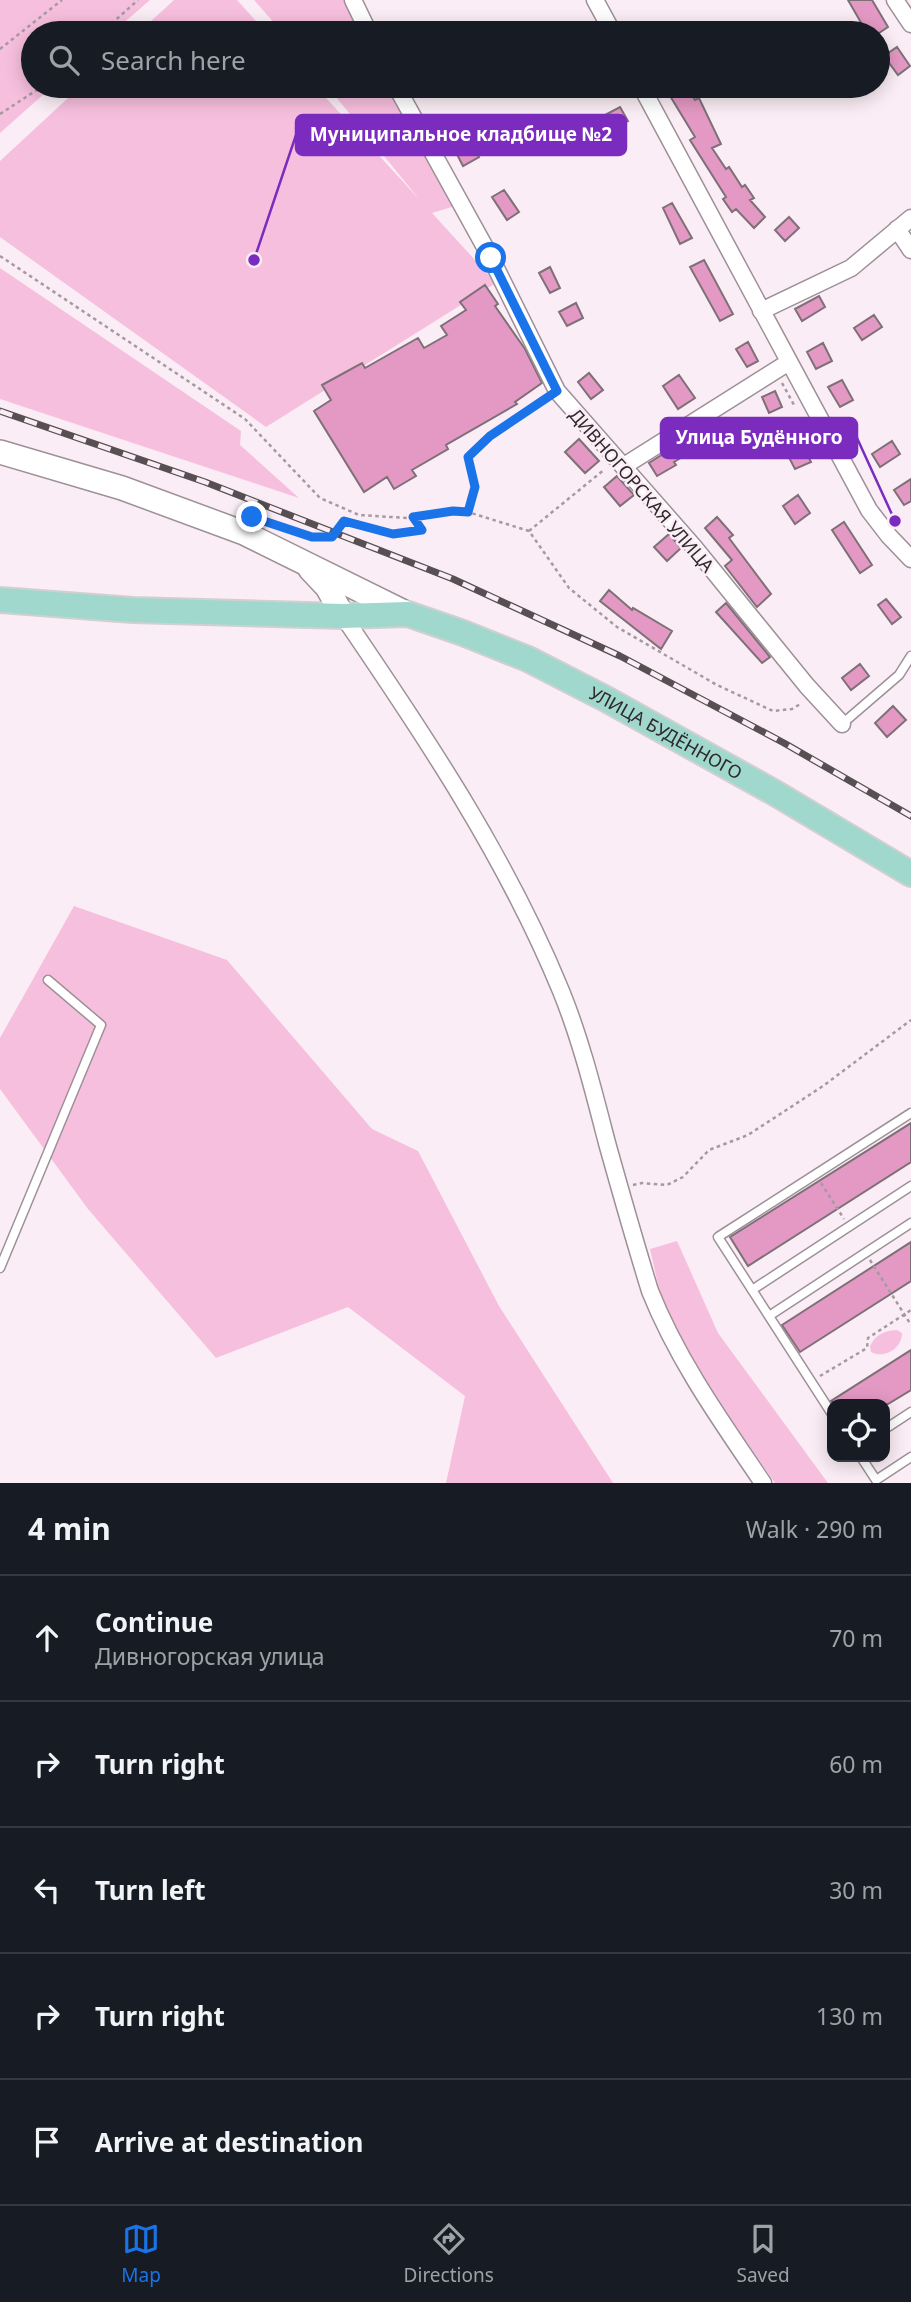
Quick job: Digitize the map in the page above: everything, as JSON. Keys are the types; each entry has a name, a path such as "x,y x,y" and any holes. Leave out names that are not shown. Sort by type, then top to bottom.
{"main road":[{"path":"0,600 133,610 343,617 408,614"},
{"name":"УЛИЦА БУДЁННОГО","path":"408,614 528,659 606,699 775,793 911,874"}],"street":[{"path":"353,0 363,21"},
{"path":"595,0 606,21"},
{"path":"895,0 911,24"},
{"name":"ДИВНОГОРСКАЯ УЛИЦА","path":"403,98 491,258 557,391 694,547 815,695 842,724"},
{"path":"647,98 869,510 911,559"},
{"path":"761,311 851,268 911,218"},
{"path":"897,229 911,250"},
{"path":"620,463 789,362"},
{"path":"0,452 122,488 244,533 408,614"},
{"path":"303,561 327,587 343,617 415,721 455,785 527,918 561,992 583,1056 650,1291 665,1329 703,1395 763,1483"}],"lane":[{"path":"842,724 898,675 911,656"},
{"path":"0,1268 101,1025 48,981"},
{"path":"827,1406 718,1237 911,1113"},
{"path":"752,1290 911,1186"},
{"path":"769,1316 911,1223"},
{"path":"890,1426 911,1412"},
{"path":"864,1462 876,1480 911,1457"}],"path":[{"path":"35,21 62,0"},
{"path":"114,21 138,0"},
{"path":"0,49 21,32"},
{"path":"0,114 25,98"},
{"path":"0,256 245,419 320,498 359,515 413,517 453,511 468,512 529,531 569,588 618,627 717,685 773,711 792,709 815,695"},
{"path":"468,512 475,487 468,457 490,436 557,391"},
{"path":"529,531 620,463"},
{"path":"252,517 312,537 332,537 344,521 393,534 422,530 413,517"},
{"path":"619,1187 642,1183 667,1185 683,1177 709,1150 748,1135 823,1086 911,1020"},
{"path":"811,1382 867,1348 868,1338 911,1310"}],"shaded area":[{"path":"0,0 150,0 126,21 21,21 21,98 39,98 0,133"},
{"path":"174,0 237,0 256,21 151,21"},
{"path":"254,0 348,0 359,21 272,21"},
{"path":"68,98 326,98 419,199 337,98 399,98 455,206 432,213 496,283 266,427 0,237 0,161"},
{"path":"0,268 241,431 240,445 299,498 0,399"},
{"path":"74,906 227,960 372,1129 418,1151 499,1306 613,1483 446,1483 465,1396 348,1307 216,1358 88,1209 0,1089 0,1038"},
{"path":"677,1241 718,1333 828,1483 775,1483 710,1390 671,1318 659,1289 650,1249"},
{"path":"897,1330 902,1333 896,1348 881,1354 871,1352 870,1346 878,1336"}],"building":[{"path":"848,0 872,0 884,21 860,21"},
{"path":"897,47 910,66 898,75 890,64 890,52"},
{"path":"671,98 699,98 721,144 712,148 742,187 745,185 754,198 750,200 765,217 754,228 736,209 732,212 723,199 726,197 690,140 695,137"},
{"path":"620,107 628,121 612,129 605,115"},
{"path":"465,130 479,157 463,166 449,139"},
{"path":"504,190 519,212 507,220 492,197"},
{"path":"672,203 692,238 680,244 663,208"},
{"path":"789,217 799,228 785,241 775,230"},
{"path":"704,260 733,314 720,321 690,267"},
{"path":"550,267 560,288 550,293 539,273"},
{"path":"485,285 498,304 495,306 525,349 542,383 515,402 517,404 446,445 448,449 412,470 416,476 394,489 387,477 364,492 314,411 331,400 322,385 362,363 365,368 418,338 424,348 447,335 441,326 466,310 460,302"},
{"path":"819,296 825,307 802,321 795,309"},
{"path":"576,303 583,318 567,326 559,312"},
{"path":"874,315 882,327 862,340 854,328"},
{"path":"748,342 758,361 747,367 736,349"},
{"path":"823,343 832,361 816,369 807,352"},
{"path":"589,373 603,390 591,399 578,382"},
{"path":"679,375 695,398 678,409 663,386"},
{"path":"842,380 853,400 840,407 828,387"},
{"path":"775,391 782,407 769,413 762,397"},
{"path":"704,428 711,440 674,462 676,465 657,476 649,463"},
{"path":"798,436 811,462 795,469 782,444"},
{"path":"579,439 599,461 585,473 565,452"},
{"path":"892,441 900,454 880,467 872,454"},
{"path":"617,476 634,495 620,506 604,487"},
{"path":"911,479 911,501 904,505 894,490"},
{"path":"798,495 810,513 795,524 783,506"},
{"path":"717,517 733,535 729,538 771,594 757,607 725,566 732,560 705,528"},
{"path":"844,522 872,565 860,573 832,530"},
{"path":"669,534 681,548 667,561 654,547"},
{"path":"609,590 632,610 633,608 672,631 661,649 600,601"},
{"path":"886,599 901,617 892,624 878,605"},
{"path":"726,603 770,657 762,663 716,612"},
{"path":"860,664 869,676 851,690 842,678"},
{"path":"893,706 906,720 887,737 875,723"},
{"path":"911,1123 911,1162 748,1266 730,1237"},
{"path":"911,1242 911,1281 800,1352 782,1325"},
{"path":"911,1350 911,1390 890,1403 890,1399 834,1399"}],"railway":[{"path":"0,411 205,482 453,579 620,656 784,743 911,816"}],"place":[{"name":"Муниципальное кладбище №2","path":"254,260"},
{"name":"Улица Будённого","path":"895,521"}],"route":[{"path":"252,517 312,537 332,537 344,521 393,534 422,530 413,517 453,511 468,512 475,487 468,457 490,436 557,391 491,258"}]}
